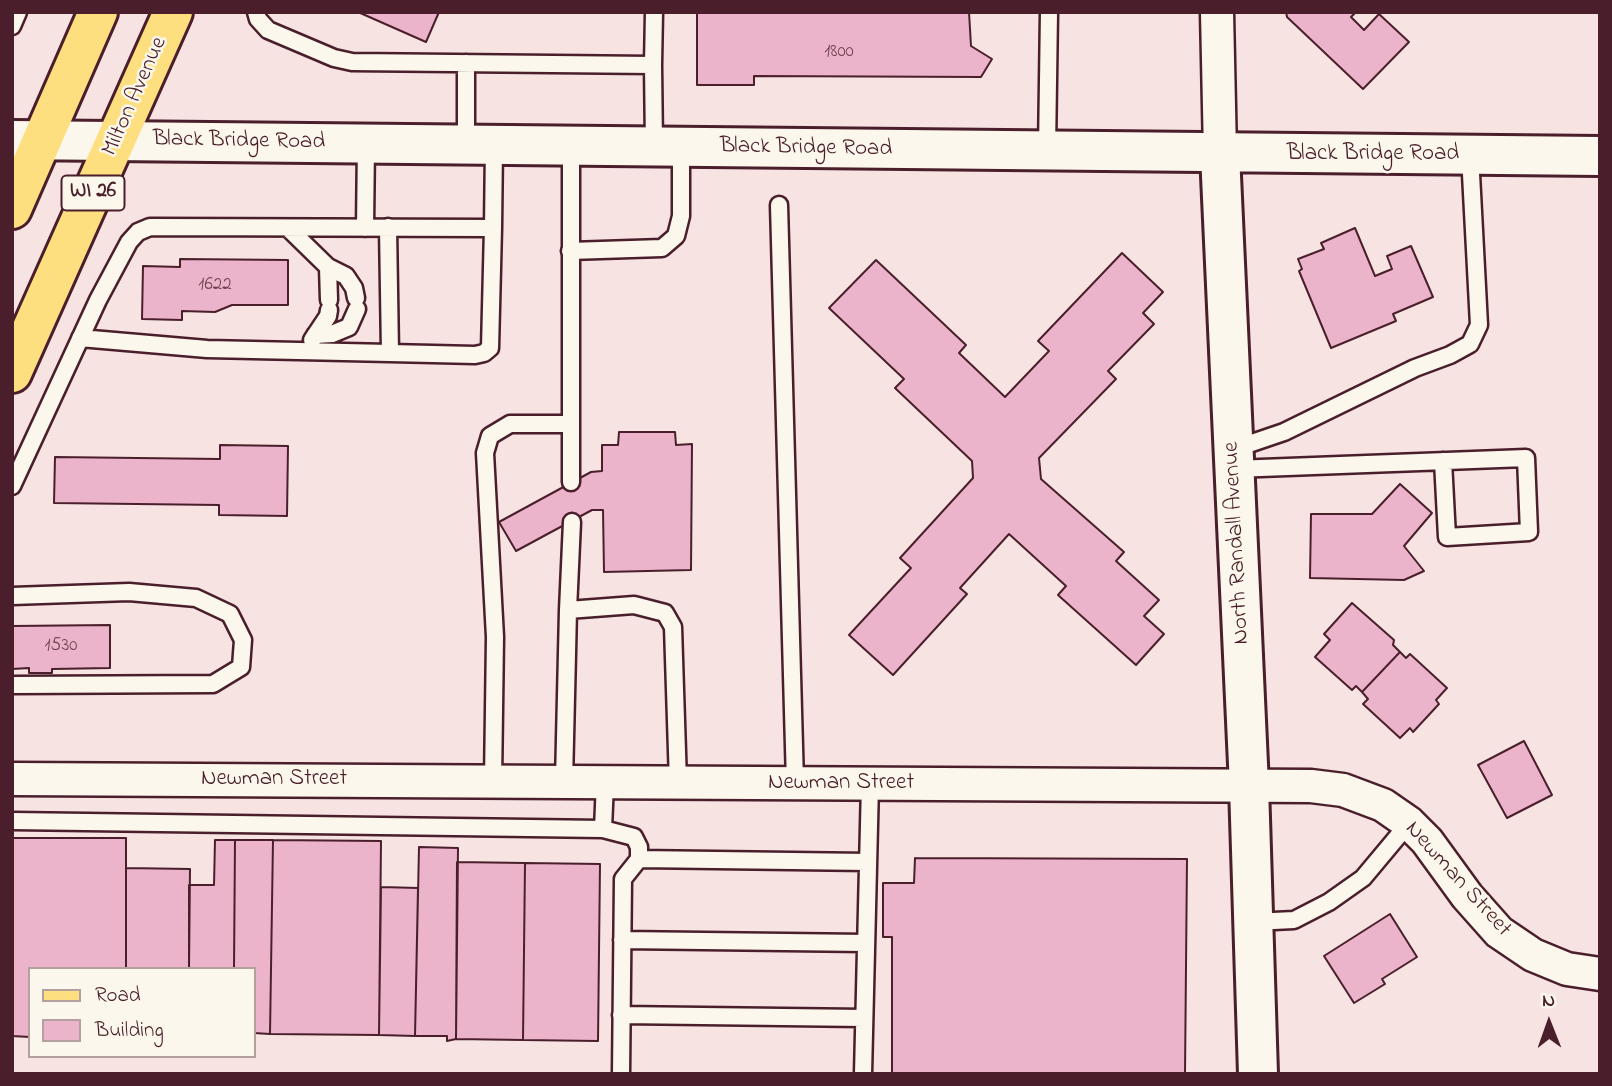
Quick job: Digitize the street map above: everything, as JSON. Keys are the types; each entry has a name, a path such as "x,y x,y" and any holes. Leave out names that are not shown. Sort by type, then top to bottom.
{"main road":[{"name":"WI 26","path":"12,209 27,140 98,12"},
{"name":"Milton Avenue","path":"12,373 173,12"}],"street":[{"name":"North Randall Avenue","path":"1217,12 1220,154 1249,786 1258,1074"},
{"name":"Black Bridge Road","path":"27,140 1600,156"},
{"name":"Newman Street","path":"12,779 1311,786 1343,790 1383,805 1409,823 1427,841 1467,896 1499,932 1533,955 1567,969 1600,974"}],"lane":[{"path":"12,26 18,12"},
{"path":"256,12 258,19 268,30 334,58 352,62 653,65"},
{"path":"570,251 662,248 676,236 681,216 653,65 654,12"},
{"path":"1047,152 1049,12"},
{"path":"80,338 207,349 484,354 490,348 492,228 466,63"},
{"path":"365,228 366,144"},
{"path":"571,146 571,482"},
{"path":"1234,459 1415,368 1470,344 1479,325 1471,155"},
{"path":"779,205 795,783"},
{"path":"12,486 80,338 129,242 138,232 150,227 492,228"},
{"path":"288,228 328,267 346,276 355,288 357,303 349,327 332,334 315,335"},
{"path":"388,228 390,353"},
{"path":"305,351 328,316 328,267"},
{"path":"493,782 495,637 485,453 490,436 510,424 570,424"},
{"path":"1234,459 1443,461 1526,458 1529,532 1447,537 1443,461"},
{"path":"564,782 572,522"},
{"path":"12,596 129,593 197,598 230,614 243,640 241,667 213,684 12,685"},
{"path":"568,610 634,605 665,613 673,627 678,783"},
{"path":"603,829 605,782"},
{"path":"863,1074 870,784"},
{"path":"12,821 603,829 634,837 639,847 639,859 623,878 621,1074"},
{"path":"1253,922 1294,920 1329,902 1363,878 1409,823"},
{"path":"639,859 868,862"},
{"path":"622,940 866,943"},
{"path":"621,1015 864,1018"}],"building":[{"path":"358,12 439,12 426,42"},
{"path":"697,12 969,12 971,46 992,59 981,77 754,76 754,85 697,85"},
{"path":"1286,12 1356,12 1351,17 1364,30 1379,14 1409,42 1363,89 1287,17"},
{"path":"1355,228 1375,276 1392,269 1387,256 1411,246 1433,297 1393,314 1396,321 1331,348 1299,271 1302,269 1298,259 1324,249 1321,243"},
{"path":"1122,253 1163,292 1143,313 1154,324 1108,371 1116,379 1039,458 1041,479 1124,552 1116,561 1159,600 1144,616 1164,634 1136,665 1058,595 1066,586 1009,534 960,588 967,594 893,675 849,635 911,568 900,558 973,478 972,461 895,388 904,379 829,308 876,260 966,345 959,353 1005,397 1049,351 1038,341"},
{"path":"180,259 288,260 288,305 232,305 215,312 182,311 182,320 142,319 143,266 180,267"},
{"path":"619,432 675,432 676,445 692,444 691,570 604,572 603,510 592,510 516,551 499,522 591,472 602,471 602,445 618,445"},
{"path":"220,445 288,446 287,516 219,515 219,505 54,503 55,457 220,459"},
{"path":"1400,484 1432,513 1404,546 1424,571 1404,580 1310,578 1311,514 1372,514"},
{"path":"1352,603 1394,640 1393,645 1400,652 1362,692 1356,686 1352,690 1315,657 1330,640 1324,634"},
{"path":"110,625 110,668 52,669 52,673 29,673 29,668 12,669 12,626"},
{"path":"1400,652 1406,658 1410,654 1447,688 1436,700 1439,704 1413,732 1410,728 1400,738 1363,704 1368,699 1362,692"},
{"path":"1524,741 1552,795 1507,818 1478,765"},
{"path":"12,838 126,838 126,967 28,967 28,1037 12,1036"},
{"path":"215,840 235,840 234,967 189,967 189,885 214,885"},
{"path":"235,840 273,840 270,1034 256,1033 256,967 234,967"},
{"path":"273,840 381,841 379,1035 270,1034"},
{"path":"419,847 458,848 456,1039 447,1041 447,1036 415,1036"},
{"path":"915,858 1187,859 1185,1074 892,1074 892,937 883,937 883,883 914,883"},
{"path":"457,862 525,863 523,1040 456,1039"},
{"path":"525,863 600,864 598,1041 523,1040"},
{"path":"126,868 190,869 189,967 126,967"},
{"path":"381,887 418,888 415,1036 379,1035"},
{"path":"1390,914 1417,957 1382,979 1385,984 1354,1003 1324,956"}]}
